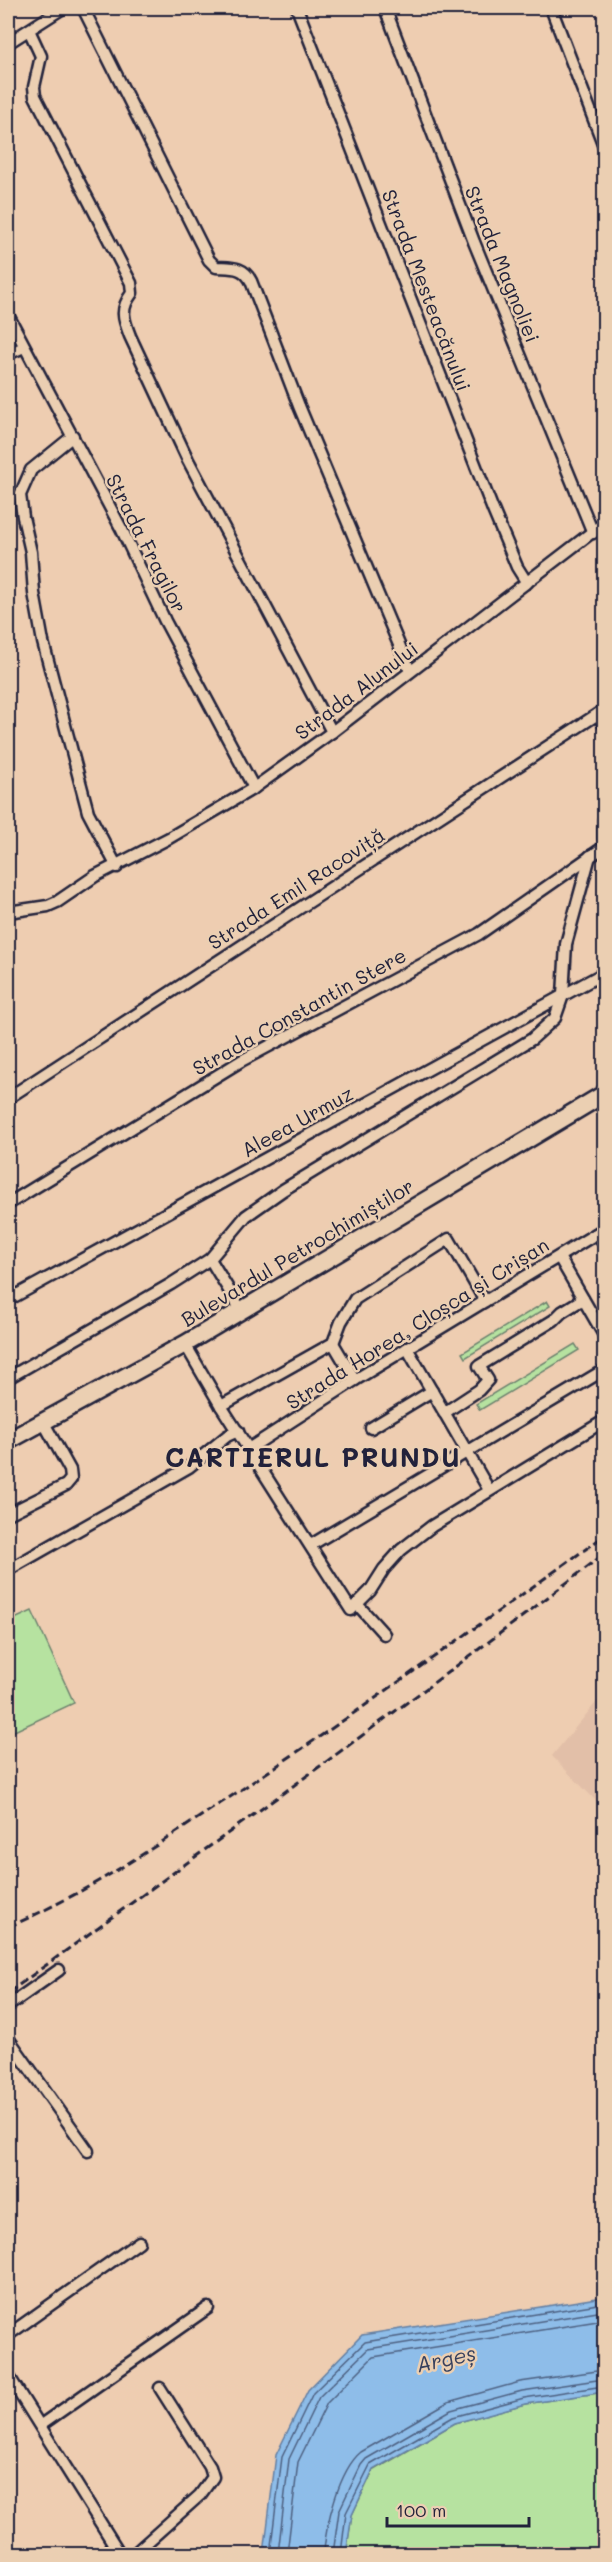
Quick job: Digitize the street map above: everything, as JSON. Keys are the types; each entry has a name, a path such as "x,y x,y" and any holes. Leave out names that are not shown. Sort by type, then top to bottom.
{"main road":[{"name":"Bulevardul Petrochimiștilor","path":"8,1441 185,1344 604,1094"}],"street":[{"path":"8,43 63,8"},
{"path":"83,8 209,260 216,267 239,268 251,281 298,406 410,671"},
{"name":"Strada Mesteacănului","path":"297,8 454,411 517,567 527,583"},
{"name":"Strada Magnoliei","path":"385,8 474,242 593,532"},
{"path":"551,8 604,146"},
{"path":"29,30 41,56 34,87 35,96 131,283 132,293 124,304 123,316 130,336 188,460 332,732"},
{"name":"Strada Fragilor","path":"8,315 73,436 165,621 254,788"},
{"path":"8,354 24,347"},
{"path":"73,436 31,470 20,495 22,517 31,552 34,593 43,642 88,812 117,867"},
{"name":"Strada Alunului","path":"8,912 48,906 96,876 117,867 254,788 332,732 604,524"},
{"path":"601,712 604,725"},
{"name":"Strada Emil Racoviță","path":"8,1098 601,712"},
{"path":"604,819 604,839"},
{"name":"Strada Constantin Stere","path":"8,1204 241,1061 479,934 604,847"},
{"path":"8,1378 210,1259 246,1216 283,1190 532,1039 555,1018 563,995 566,944 590,855"},
{"name":"Aleea Urmuz","path":"8,1300 604,973"},
{"path":"601,1231 604,1244"},
{"name":"Strada Horea, Cloșca și Crișan","path":"249,1449 355,1380 601,1231"},
{"path":"221,1406 333,1343 341,1322 355,1299 449,1239 485,1301"},
{"path":"559,1257 604,1335"},
{"path":"210,1259 241,1310"},
{"path":"444,1413 479,1390 488,1380 479,1366 554,1320 583,1299"},
{"path":"333,1343 355,1380"},
{"path":"185,1344 221,1406 351,1610 370,1591 384,1569 401,1550 489,1490 604,1421"},
{"path":"407,1348 489,1490"},
{"path":"311,1545 604,1370"},
{"path":"371,1428 432,1391"},
{"path":"8,1515 66,1485 71,1479 70,1470 44,1423"},
{"path":"8,1570 189,1467 226,1436 238,1431"},
{"path":"357,1604 384,1634"},
{"path":"8,2006 59,1970"},
{"path":"8,2038 88,2151"},
{"path":"8,2335 139,2242"},
{"path":"41,2426 208,2308"},
{"path":"8,2375 120,2554"},
{"path":"134,2554 200,2495 213,2477 210,2467 160,2388"}],"shaded area":[{"path":"604,1693 604,1809 552,1756"}],"green space":[{"path":"547,1301 550,1306 465,1358 462,1353"},
{"path":"575,1344 579,1350 480,1410 476,1404"},
{"path":"32,1611 74,1703 8,1734 8,1622"},
{"path":"604,2392 604,2554 346,2554 352,2515 373,2471 455,2423 525,2404"}],"water":[{"name":"Argeș","path":"604,2297 604,2392 525,2404 455,2423 373,2470 352,2515 346,2554 264,2554 276,2455 308,2390 362,2335"}],"railway":[{"path":"8,1927 69,1898 183,1828 377,1697 604,1536"},
{"path":"8,1993 382,1721 604,1554"}],"district":[{"name":"CARTIERUL PRUNDU","path":"313,1457"}]}
